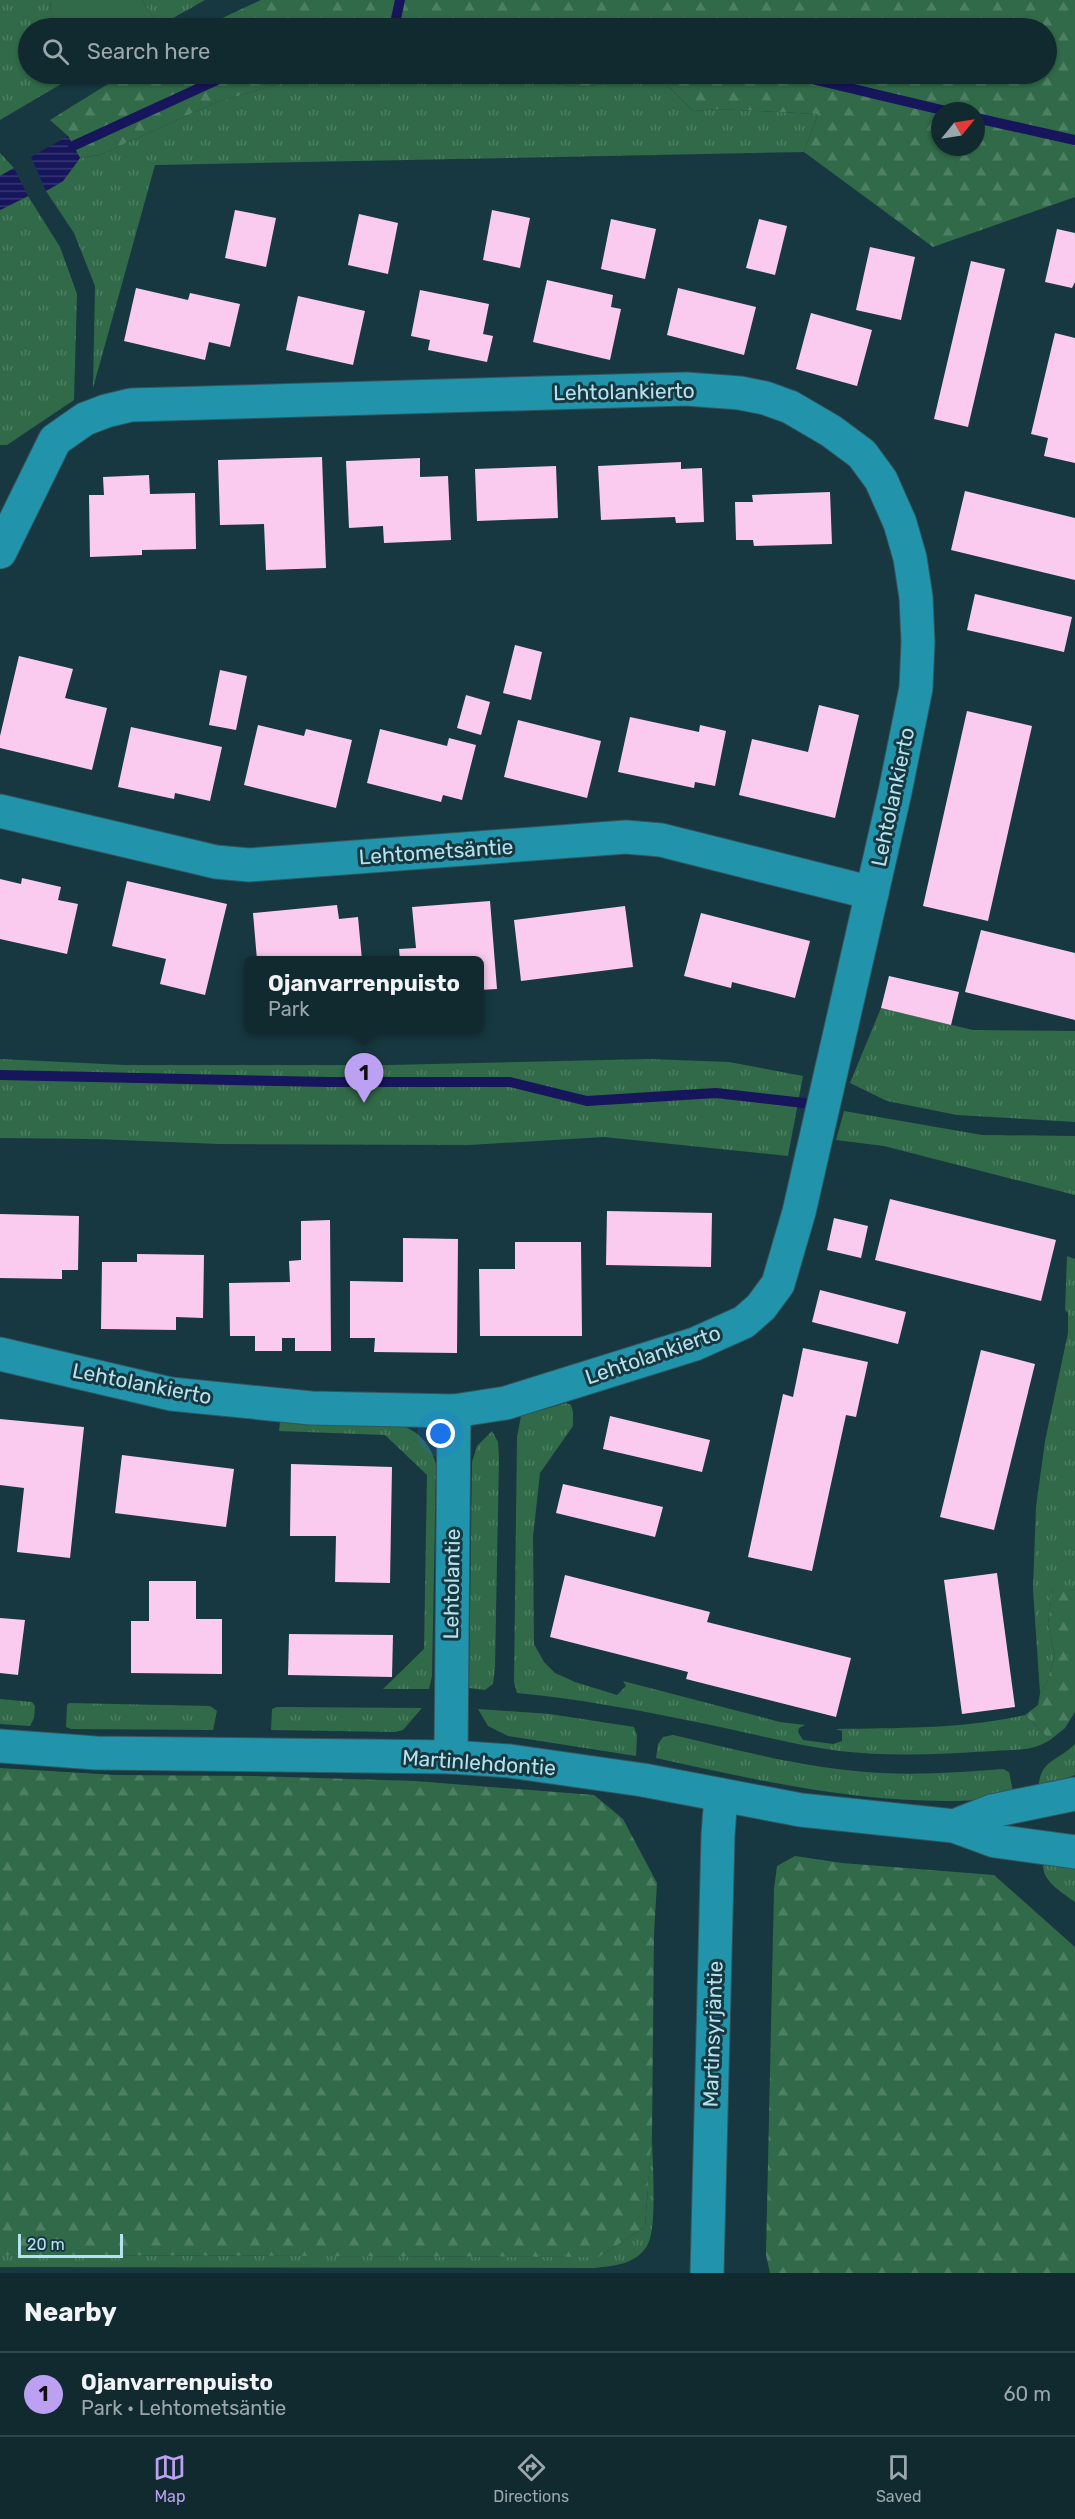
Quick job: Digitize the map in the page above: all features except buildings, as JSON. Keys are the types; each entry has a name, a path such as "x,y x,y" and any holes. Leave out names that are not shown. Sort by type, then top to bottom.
{"street":[{"name":"Lehtolankierto","path":"0,552 55,441 85,419 131,405 686,389 740,393 765,398 790,407 831,430 862,454 881,480 900,523 910,558 918,630 916,688 799,1212 778,1284 761,1307 744,1322 695,1344 506,1403 454,1411 311,1408 171,1394 0,1354"},
{"name":"Lehtometsäntie","path":"0,811 216,862 249,865 626,837 661,840 872,893"},
{"name":"Lehtolantie","path":"451,1757 454,1411"},
{"name":"Martinlehdontie","path":"0,1746 96,1753 451,1757 510,1761 643,1780 801,1810 954,1826 995,1841 1075,1852"},
{"name":"Martinlehdontie","path":"954,1826 992,1811 1075,1794"},
{"name":"Martinsyrjäntie","path":"707,2273 718,1835 722,1795"}],"green space":[{"path":"0,0 50,0 51,18 18,18 18,84 56,84 56,87 0,120"},
{"path":"50,0 142,0 154,18 51,18"},
{"path":"142,0 205,0 173,18 154,18"},
{"path":"261,0 1075,0 1075,197 933,247 804,152 818,114 716,109 693,111 666,84 1057,84 1057,18 222,18"},
{"path":"108,84 279,84 217,102 100,155 80,158 68,136 50,120"},
{"path":"279,84 556,84 576,87 608,84 666,84 693,111 716,109 818,114 804,152 155,165 93,388 95,286 74,233 46,191 63,181 80,158 100,155 217,102"},
{"path":"556,84 608,84 576,87"},
{"path":"0,153 14,168 0,176"},
{"path":"28,196 60,247 77,294 74,400 7,445 0,445 0,210"},
{"path":"881,1008 973,1030 1075,1031 1075,1122 957,1115 887,1101 850,1083"},
{"path":"0,1059 125,1065 389,1065 649,1059 729,1062 803,1076 788,1156 604,1137 468,1145 219,1144 0,1138"},
{"path":"844,1111 982,1135 1075,1136 1075,1195 884,1146 836,1140"},
{"path":"1067,1256 1075,1259 1075,1590 1053,1587 1048,1624 1055,1656 1047,1682 1040,1693 1033,1589 1036,1507 1045,1441 1068,1333 1068,1313 1065,1310"},
{"path":"566,1403 571,1405 573,1426 540,1473 533,1537 534,1644 544,1662 555,1673 617,1695 626,1686 623,1681 780,1722 805,1725 799,1728 798,1732 803,1740 833,1744 842,1741 842,1731 836,1729 955,1725 1025,1715 1050,1740 1043,1744 1016,1750 916,1754 858,1753 805,1746 612,1706 517,1693 514,1682 517,1437 521,1416"},
{"path":"280,1422 400,1425 419,1435 431,1450 436,1464 432,1676 429,1689 383,1689 424,1649 427,1475 385,1435 279,1431"},
{"path":"492,1431 498,1442 499,1457 495,1667 493,1684 485,1690 469,1688 472,1462 477,1446"},
{"path":"1053,1586 1075,1590 1075,1712 1065,1728 1050,1740 1025,1715 1038,1705 1040,1693 1047,1682 1055,1656 1048,1624"},
{"path":"0,1699 32,1702 35,1706 34,1718 30,1726 0,1724"},
{"path":"69,1703 210,1706 217,1711 213,1730 71,1729 66,1727"},
{"path":"277,1707 422,1708 403,1730 395,1732 271,1730 272,1709"},
{"path":"478,1709 550,1714 634,1727 637,1735 636,1756 508,1736 488,1726"},
{"path":"673,1735 777,1759 856,1771 913,1774 1003,1769 1009,1772 1014,1796 962,1801 879,1798 767,1782 656,1758 658,1744 663,1737"},
{"path":"1075,1744 1075,1775 1038,1789 1042,1772 1046,1766"},
{"path":"0,1768 116,1775 415,1781 594,1795 623,1819 657,1883 654,1934 652,2135 645,2227 599,2257 0,2255"},
{"path":"795,1856 842,1863 994,1875 1075,1947 1075,2273 770,2273 766,2255 774,1889 777,1866"},
{"path":"1044,1861 1075,1868 1075,1902 1048,1880 1043,1868"},
{"path":"652,2135 653,2209 650,2237 647,2246 636,2257 616,2265 593,2268 0,2267 0,2255 599,2257 645,2227"}],"shaded area":[{"path":"68,136 80,158 63,181 46,191 31,157"},
{"path":"14,168 28,196 0,210 0,176"}],"waterway":[{"path":"396,18 400,0"},
{"path":"73,146 208,84"},
{"path":"833,84 931,107"},
{"path":"985,120 1075,140"},
{"path":"0,1075 328,1082 510,1082 587,1101 716,1093 804,1103"}],"place":[{"name":"Ojanvarrenpuisto","path":"364,1103"}]}
